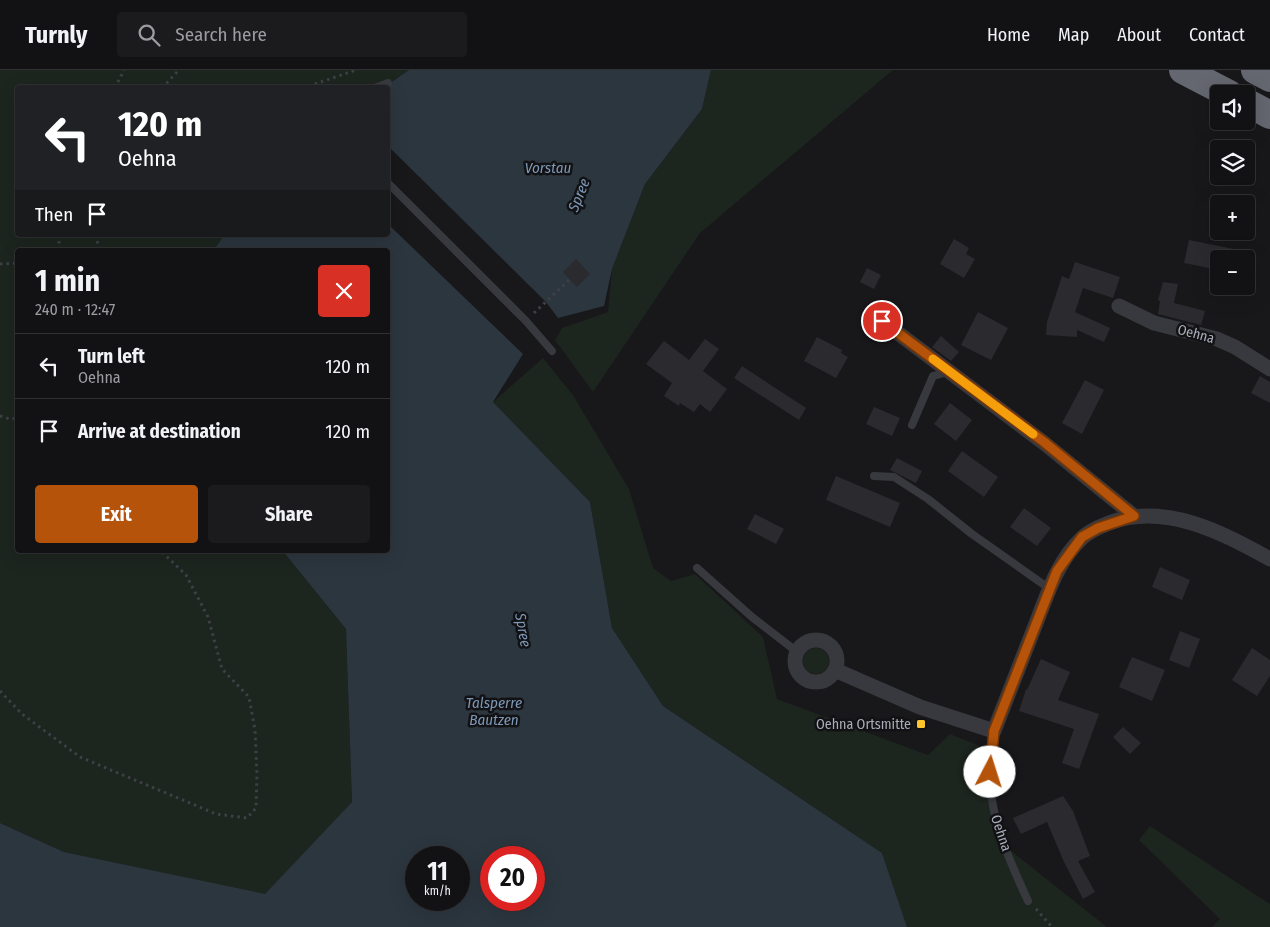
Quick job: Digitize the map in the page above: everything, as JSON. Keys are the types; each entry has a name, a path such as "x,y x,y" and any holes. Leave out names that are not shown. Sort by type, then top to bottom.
{"highway":[{"path":"1183,70 1212,85"},
{"path":"1255,70 1270,78"},
{"path":"1255,107 1270,115"}],"street":[{"name":"Oehna","path":"1118,306 1154,323 1217,339 1235,347 1270,369"},
{"path":"882,321 1044,442 1134,516"},
{"name":"Oehna","path":"994,731 1057,571 1082,537 1098,528 1134,516 1166,517 1198,524 1270,559"},
{"path":"822,640 828,644 836,656 835,670 826,680 813,683 806,681 797,672 794,665 796,652 807,642 822,640"},
{"path":"835,670 920,707 994,731"}],"lane":[{"path":"383,85 388,83"},
{"path":"390,185 526,322 552,351"},
{"path":"912,425 933,376 950,372"},
{"path":"874,476 894,477 928,499 972,534 1050,589"},
{"path":"697,568 752,617 796,652"},
{"name":"Oehna","path":"994,731 990,783 993,810 1006,851 1012,860 1028,901"}],"path":[{"path":"116,85 124,70"},
{"path":"165,85 179,70"},
{"path":"314,85 356,71"},
{"path":"0,264 15,263"},
{"path":"546,302 570,280"},
{"path":"0,416 15,418"},
{"path":"0,692 22,714 80,756 216,814 247,818 256,808 257,775 255,730 249,697 222,669 208,618 186,575 163,553"},
{"path":"1028,901 1052,927"}],"shaded area":[{"path":"0,70 409,70 387,85 15,85 15,237 223,237 215,248 15,248 15,553 284,553 346,629 352,802 265,895 64,852 0,823"},
{"path":"711,70 893,70 700,233 593,392 555,340 562,328 608,312 612,269 645,184 702,109"},
{"path":"543,358 573,395 629,489 653,568 671,581 695,574 763,637 777,699 928,755 950,734 980,746 995,838 1107,927 907,927 882,853 663,706 612,628 590,502 493,402"},
{"path":"816,648 825,652 829,661 825,670 816,674 807,670 803,661 807,652"},
{"path":"1150,826 1270,904 1270,927 1212,927 1220,919 1139,840"}],"water":[{"name":"Vorstau","path":"409,70 711,70 702,109 645,184 612,269 604,306 558,318 546,302 390,148 390,85 387,85"},
{"name":"Talsperre Bautzen","path":"390,226 523,354 493,402 590,502 612,628 663,706 882,853 907,927 0,927 0,823 64,852 265,894 352,802 346,629 284,553 390,553 390,248 215,248 223,237 390,237"}],"building":[{"path":"954,239 969,248 966,254 975,259 964,278 940,264"},
{"path":"1189,240 1239,250 1210,250 1210,268 1184,263"},
{"path":"576,259 590,274 577,287 563,272"},
{"path":"1075,262 1120,277 1113,298 1083,288 1075,312 1110,328 1104,342 1077,330 1077,337 1046,335 1047,322 1062,276 1069,279"},
{"path":"867,268 881,275 874,289 860,282"},
{"path":"1163,282 1178,284 1174,303 1205,311 1201,325 1158,314 1160,301 1158,300"},
{"path":"978,312 1008,328 991,360 961,345"},
{"path":"941,336 959,352 951,361 932,347"},
{"path":"817,337 842,350 841,353 848,357 836,378 804,361"},
{"path":"705,339 719,349 703,371 727,389 710,412 700,404 694,412 680,403 679,406 664,396 672,383 646,364 664,341 689,360"},
{"path":"742,366 806,408 799,420 734,378"},
{"path":"1260,376 1270,382 1270,403 1251,393"},
{"path":"1085,380 1104,390 1082,434 1062,423"},
{"path":"950,403 972,420 956,441 934,424"},
{"path":"874,407 900,418 892,436 866,424"},
{"path":"962,451 998,477 984,497 948,471"},
{"path":"897,458 922,471 916,483 890,470"},
{"path":"836,476 900,503 890,527 826,500"},
{"path":"1024,508 1051,528 1037,546 1010,527"},
{"path":"755,514 784,529 776,544 747,529"},
{"path":"1160,567 1190,580 1182,600 1152,587"},
{"path":"1180,631 1200,639 1189,668 1169,660"},
{"path":"1252,648 1270,660 1270,676 1257,696 1232,680"},
{"path":"1132,657 1165,670 1152,701 1119,687"},
{"path":"1041,659 1070,672 1058,700 1099,714 1079,769 1062,763 1074,729 1019,711 1026,689"},
{"path":"1123,727 1141,743 1130,754 1113,737"},
{"path":"1063,796 1073,811 1090,856 1078,861 1095,892 1083,899 1064,862 1047,822 1021,834 1013,818"}],"slow traffic":[{"path":"933,359 1033,434"}],"place":[{"name":"Oehna Ortsmitte","path":"921,724"}],"route":[{"path":"882,321 1044,442 1134,516 1115,521 1082,537 1057,571 994,731 990,772"}],"water label":[{"name":"Spree","path":"579,195"},
{"name":"Spree","path":"523,630"}]}
